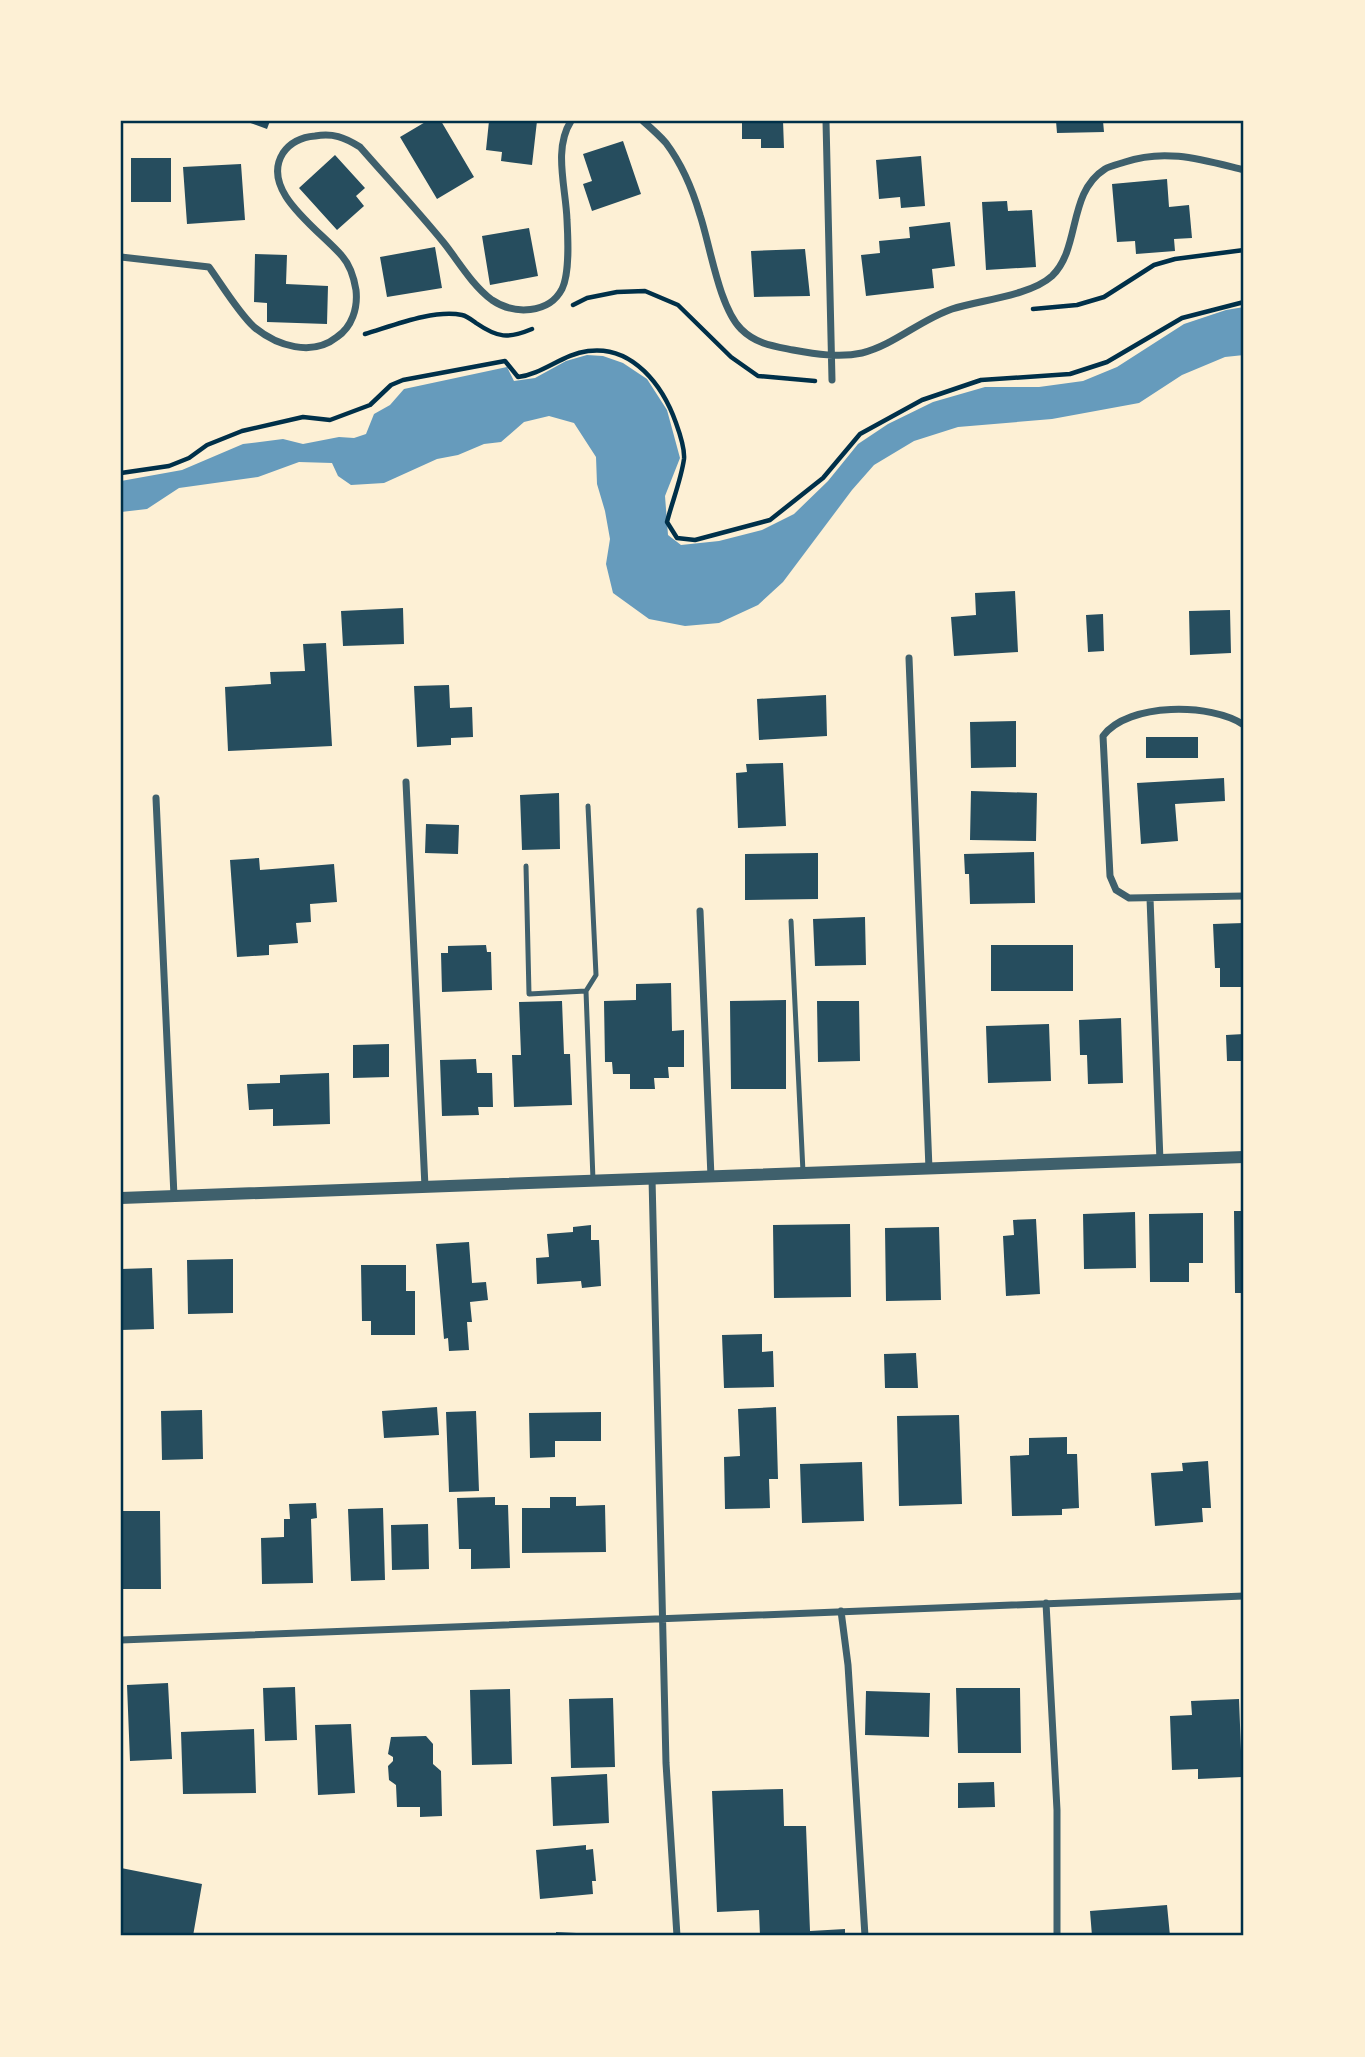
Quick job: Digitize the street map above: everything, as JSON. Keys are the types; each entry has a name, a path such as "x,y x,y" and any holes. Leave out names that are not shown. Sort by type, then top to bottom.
{"street":[{"path":"121,257 209,267 253,325 270,338 290,346 309,349 327,345 346,331 355,312 353,275 343,257 292,205 279,186 277,164 288,146 306,137 326,134 343,136 360,147 444,244 467,275 493,300 512,309 531,310 549,304 562,288 568,258 562,149 565,130 571,121"},
{"path":"643,121 667,145 685,178 700,213 726,307 740,328 761,344 832,355 862,353 886,344 923,321 951,310 1028,289 1050,277 1063,262 1087,187 1105,169 1153,155 1189,156 1244,170"},
{"path":"826,121 832,380"},
{"path":"909,657 929,1169"},
{"path":"1244,725 1236,719 1203,711 1170,710 1133,714 1109,728 1103,736 1110,876 1116,890 1129,898 1244,896"},
{"path":"406,782 425,1186"},
{"path":"156,798 174,1196"},
{"path":"1150,898 1160,1161"},
{"path":"700,911 711,1177"},
{"path":"121,1198 1244,1157"},
{"path":"652,1178 666,1763 677,1936"},
{"path":"121,1640 1244,1596"},
{"path":"1046,1603 1057,1810 1057,1936"},
{"path":"842,1611 848,1665 865,1936"}],"lane":[{"path":"588,806 596,975 586,991 593,1180"},
{"path":"526,866 529,994 586,991"},
{"path":"791,921 803,1172"}],"path":[{"path":"1030,309 1077,305 1104,297 1154,265 1175,259 1244,250"},
{"path":"566,309 587,298 617,292 645,291 678,305 731,357 758,376 804,381 832,380"},
{"path":"121,473 169,466 189,458 207,445 242,431 303,417 330,419 370,405 391,385 403,380 505,361 518,377 531,375 587,351 604,351 646,370 671,408 680,434 684,458 667,522 677,538 695,540 771,520 823,478 860,434 922,400 981,380 1070,374 1107,362 1182,318 1244,302"},
{"path":"362,335 445,314 464,315 495,335 515,336 538,327"}],"water":[{"path":"1244,307 1244,355 1225,357 1182,375 1139,403 1052,419 958,427 914,441 874,465 783,582 758,605 719,623 685,626 649,619 613,593 606,564 610,539 597,484 596,457 574,423 549,416 524,422 501,442 484,444 458,455 437,459 384,483 351,485 338,476 332,463 299,462 258,477 179,488 147,509 121,512 121,481 182,470 243,444 283,439 303,444 339,437 354,438 366,434 374,414 390,405 404,389 507,367 514,381 535,378 566,361 587,355 603,356 623,363 647,379 667,410 680,458 665,496 668,535 681,545 719,541 762,530 794,514 828,481 858,444 888,424 933,402 985,387 1039,387 1083,381 1117,367 1184,324"}],"building":[{"path":"245,121 270,121 267,129"},
{"path":"427,121 441,121 474,177 437,199 400,137"},
{"path":"489,121 537,121 532,165 501,161 502,152 486,150"},
{"path":"742,121 783,121 784,148 761,148 761,139 742,139"},
{"path":"1056,121 1103,121 1104,132 1057,133"},
{"path":"623,141 641,194 592,211 583,184 592,181 583,154"},
{"path":"335,155 365,188 356,196 364,206 337,230 299,188"},
{"path":"921,156 925,206 901,208 900,197 879,199 876,160"},
{"path":"131,158 171,158 171,202 131,202"},
{"path":"241,164 245,220 187,224 183,167"},
{"path":"1167,179 1169,207 1189,205 1192,238 1174,239 1175,251 1136,254 1135,241 1117,242 1112,184"},
{"path":"1007,201 1008,211 1032,210 1036,267 986,270 982,202"},
{"path":"950,222 955,266 932,269 934,288 866,296 861,255 880,253 879,241 910,238 909,227"},
{"path":"529,228 538,276 490,285 482,236"},
{"path":"435,247 442,288 387,297 380,257"},
{"path":"805,249 810,296 754,297 751,251"},
{"path":"255,254 287,255 286,284 328,286 327,324 267,322 267,303 254,302"},
{"path":"1015,591 1018,652 954,656 951,617 976,615 975,593"},
{"path":"403,608 404,644 343,646 341,611"},
{"path":"1230,610 1231,653 1190,655 1189,611"},
{"path":"1103,614 1104,651 1088,652 1086,615"},
{"path":"326,643 332,746 228,751 225,687 271,684 270,672 305,671 303,644"},
{"path":"449,685 450,708 472,707 473,737 451,738 451,745 417,747 414,686"},
{"path":"826,695 827,736 759,740 757,699"},
{"path":"1016,721 1016,767 971,768 970,722"},
{"path":"1146,737 1198,737 1198,758 1146,758"},
{"path":"783,763 786,826 738,828 736,773 747,772 746,764"},
{"path":"1224,778 1225,801 1175,804 1178,841 1141,844 1137,783"},
{"path":"971,791 1037,793 1036,841 970,840"},
{"path":"559,793 560,849 522,850 520,795"},
{"path":"426,824 459,825 458,854 425,853"},
{"path":"1034,852 1035,903 970,904 969,874 965,874 964,854"},
{"path":"818,853 818,899 745,900 745,854"},
{"path":"259,858 260,870 334,864 337,902 310,904 311,922 296,923 298,943 269,945 269,955 237,957 230,860"},
{"path":"865,917 866,965 815,966 813,919"},
{"path":"1244,923 1244,987 1220,987 1220,968 1215,968 1213,924"},
{"path":"486,945 487,952 491,952 492,990 442,992 441,953 448,953 448,946"},
{"path":"991,945 1073,945 1073,991 991,991"},
{"path":"671,983 672,1031 684,1030 684,1067 668,1067 669,1078 654,1078 655,1089 630,1089 630,1074 613,1074 612,1062 605,1062 604,1001 636,1000 636,984"},
{"path":"786,1000 786,1089 731,1089 730,1001"},
{"path":"562,1001 564,1054 570,1054 572,1105 514,1107 512,1055 521,1055 519,1002"},
{"path":"817,1001 859,1001 860,1061 818,1062"},
{"path":"1121,1018 1123,1083 1088,1084 1087,1055 1080,1055 1079,1020"},
{"path":"1049,1024 1051,1081 988,1083 986,1026"},
{"path":"1244,1034 1244,1073 1241,1073 1241,1061 1227,1061 1226,1035"},
{"path":"389,1044 389,1077 353,1078 353,1045"},
{"path":"476,1059 477,1073 492,1073 493,1107 478,1107 479,1115 442,1116 440,1060"},
{"path":"329,1073 330,1124 273,1126 273,1109 249,1110 247,1084 280,1083 280,1075"},
{"path":"1234,1211 1244,1211 1244,1293 1235,1293"},
{"path":"1135,1212 1136,1268 1084,1269 1083,1214"},
{"path":"1203,1213 1203,1263 1189,1263 1189,1282 1150,1282 1149,1214"},
{"path":"1036,1219 1040,1294 1006,1296 1003,1236 1014,1235 1013,1220"},
{"path":"850,1224 851,1297 774,1298 773,1225"},
{"path":"591,1225 591,1240 599,1240 601,1286 582,1288 581,1281 537,1284 536,1258 549,1257 547,1234 573,1232 573,1227"},
{"path":"939,1227 941,1300 886,1301 885,1228"},
{"path":"469,1242 472,1283 486,1282 488,1300 470,1302 472,1322 467,1322 469,1350 449,1351 448,1338 444,1339 436,1244"},
{"path":"233,1259 233,1313 188,1314 187,1260"},
{"path":"361,1265 406,1265 406,1291 415,1291 415,1335 371,1335 371,1321 362,1321"},
{"path":"152,1268 154,1329 121,1330 121,1269"},
{"path":"762,1334 762,1352 773,1351 774,1387 724,1388 722,1335"},
{"path":"916,1353 918,1388 885,1388 884,1354"},
{"path":"437,1407 439,1435 384,1438 382,1411"},
{"path":"776,1407 778,1479 769,1479 770,1508 725,1509 724,1457 740,1456 738,1409"},
{"path":"202,1410 203,1459 162,1460 161,1411"},
{"path":"476,1411 479,1491 449,1492 446,1412"},
{"path":"601,1412 601,1441 555,1441 555,1457 530,1458 529,1413"},
{"path":"959,1415 962,1504 899,1506 897,1416"},
{"path":"1067,1437 1067,1454 1077,1454 1079,1508 1062,1509 1062,1515 1012,1516 1010,1456 1029,1455 1029,1438"},
{"path":"1208,1461 1211,1508 1202,1508 1203,1522 1155,1526 1151,1473 1183,1471 1182,1463"},
{"path":"862,1462 864,1521 802,1523 800,1464"},
{"path":"495,1497 495,1505 508,1505 510,1568 471,1569 471,1549 459,1549 457,1498"},
{"path":"550,1497 576,1497 576,1506 605,1505 606,1552 522,1553 522,1508 550,1508"},
{"path":"316,1503 317,1518 311,1519 313,1583 262,1584 261,1538 284,1537 284,1519 290,1519 289,1504"},
{"path":"383,1508 385,1580 351,1581 348,1509"},
{"path":"122,1511 160,1511 161,1589 123,1589"},
{"path":"428,1524 429,1569 392,1570 391,1525"},
{"path":"168,1683 172,1759 130,1761 127,1685"},
{"path":"295,1687 297,1740 265,1741 263,1688"},
{"path":"956,1688 1020,1688 1021,1753 958,1753"},
{"path":"510,1689 512,1764 472,1765 470,1690"},
{"path":"866,1691 930,1693 929,1737 865,1735"},
{"path":"613,1698 615,1767 571,1768 569,1699"},
{"path":"1239,1699 1242,1777 1198,1779 1198,1769 1172,1770 1170,1716 1192,1715 1191,1701"},
{"path":"351,1724 355,1793 318,1795 315,1725"},
{"path":"254,1729 256,1793 183,1794 181,1732"},
{"path":"426,1736 433,1744 433,1764 441,1771 442,1816 420,1817 420,1807 397,1807 396,1785 389,1780 388,1766 393,1761 393,1757 388,1754 391,1737"},
{"path":"607,1774 609,1823 553,1826 551,1777"},
{"path":"994,1782 995,1807 958,1808 958,1783"},
{"path":"783,1789 784,1826 806,1826 810,1931 845,1929 845,1936 760,1936 759,1910 717,1912 712,1791"},
{"path":"586,1845 586,1850 593,1849 596,1881 592,1881 593,1894 540,1899 536,1850"},
{"path":"121,1868 202,1884 193,1936 121,1936"},
{"path":"1167,1905 1170,1936 1092,1936 1090,1911"},
{"path":"556,1932 597,1934 597,1936 556,1936"}]}
